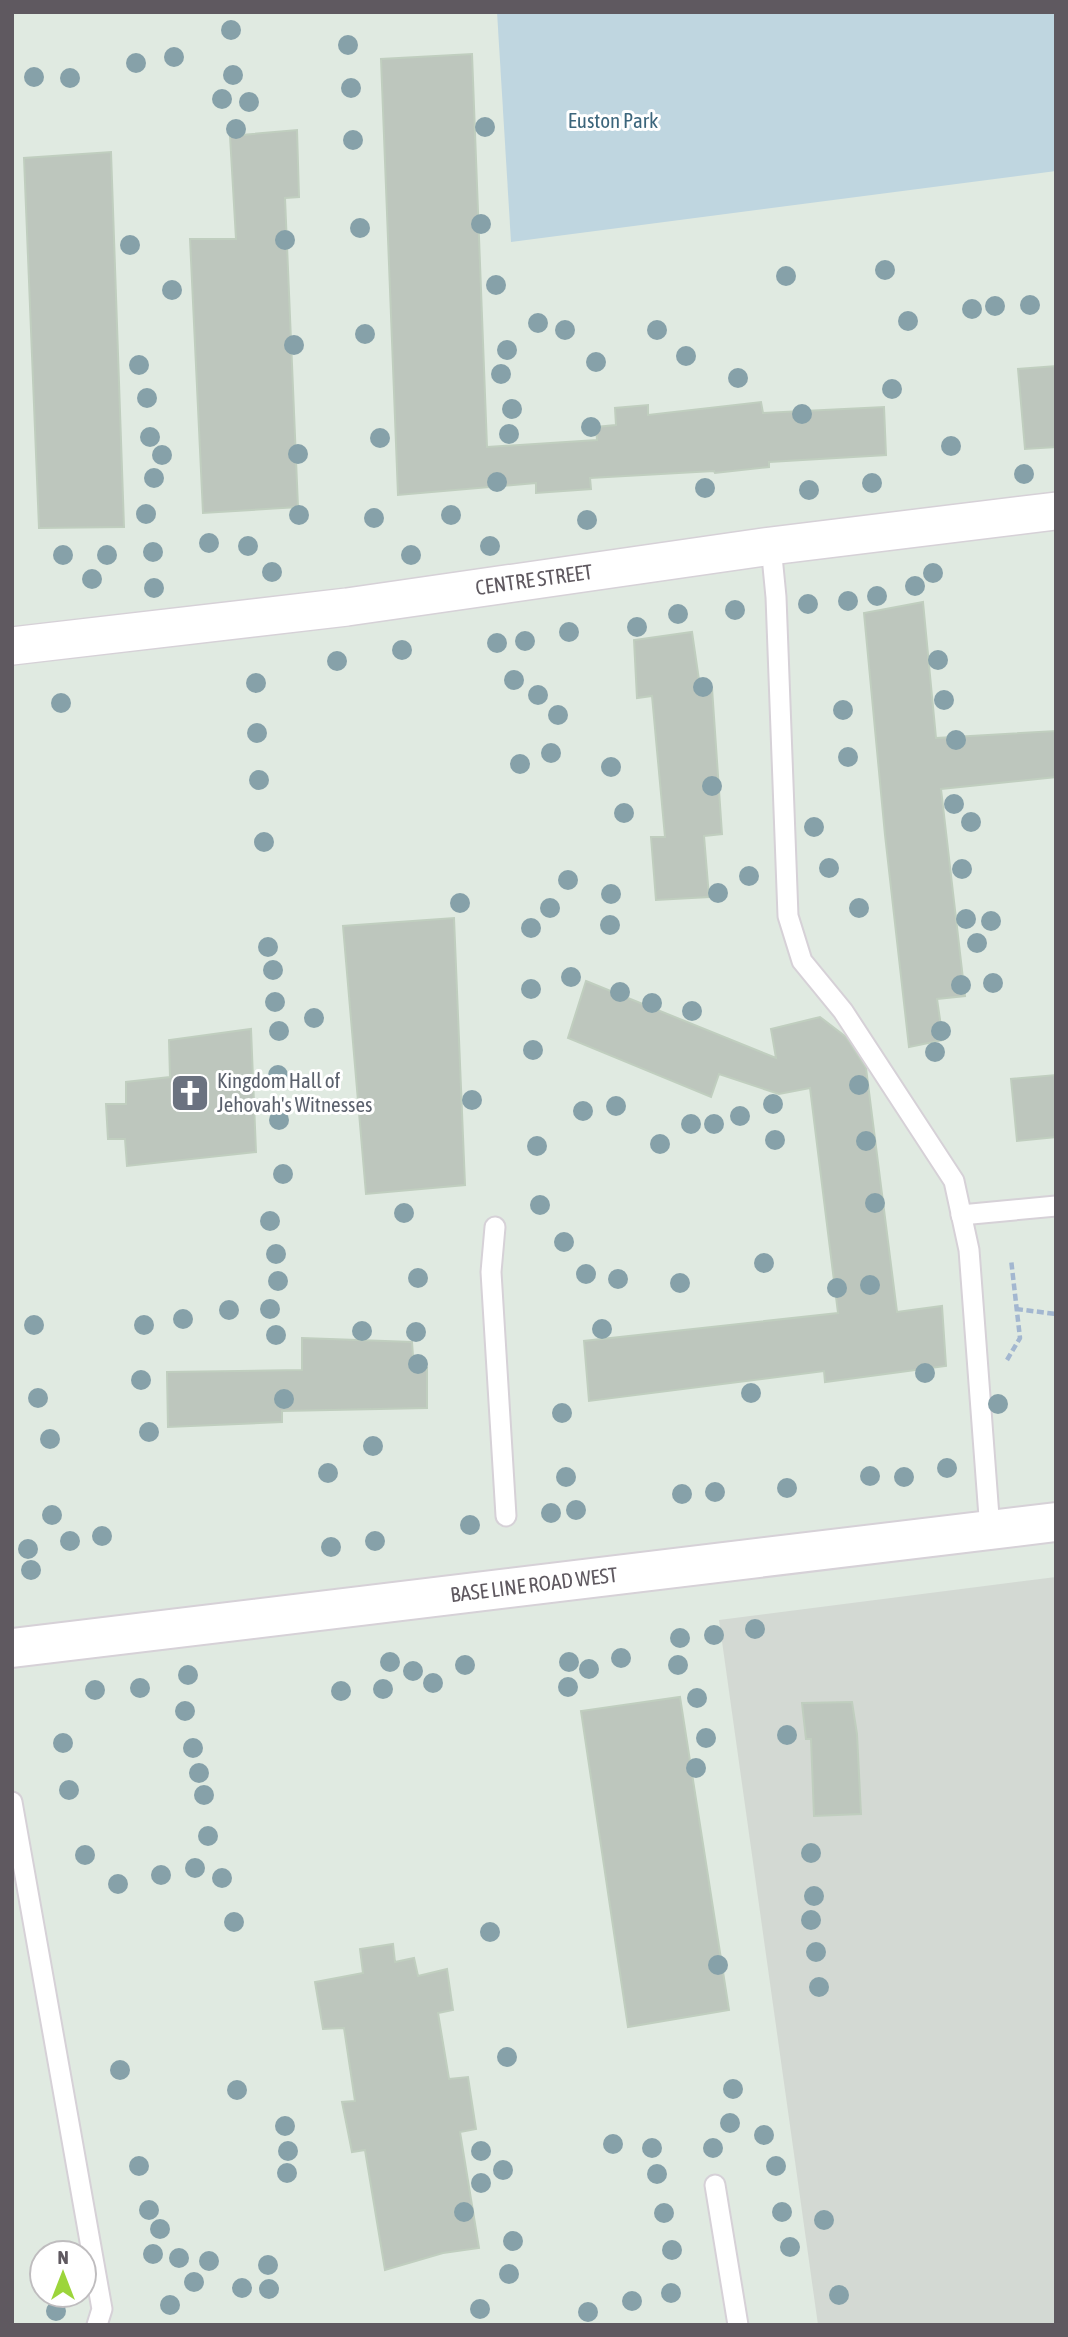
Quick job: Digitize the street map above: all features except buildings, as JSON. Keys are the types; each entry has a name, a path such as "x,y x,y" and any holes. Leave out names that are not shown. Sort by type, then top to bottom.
{"street":[{"name":"CENTRE STREET","path":"12,646 347,607 771,546 1056,511"},
{"name":"BASE LINE ROAD WEST","path":"12,1648 1056,1522"}],"lane":[{"path":"771,546 776,597 788,916 802,961 844,1011 954,1181 969,1250 990,1530"},
{"path":"961,1215 1056,1206"},
{"path":"495,1227 491,1272 506,1516"},
{"path":"12,1802 102,2309 97,2325"},
{"path":"715,2185 738,2325"}],"path":[{"path":"1003,1366 1020,1338 1011,1259"},
{"path":"1016,1309 1056,1314"}],"shaded area":[{"path":"1056,1577 1056,2325 818,2325 719,1620"}],"green space":[{"name":"Euston Park","path":"497,12 1056,12 1056,171 511,242"}],"place":[{"name":"Kingdom Hall of Jehovah's Witnesses","path":"190,1093"}]}
